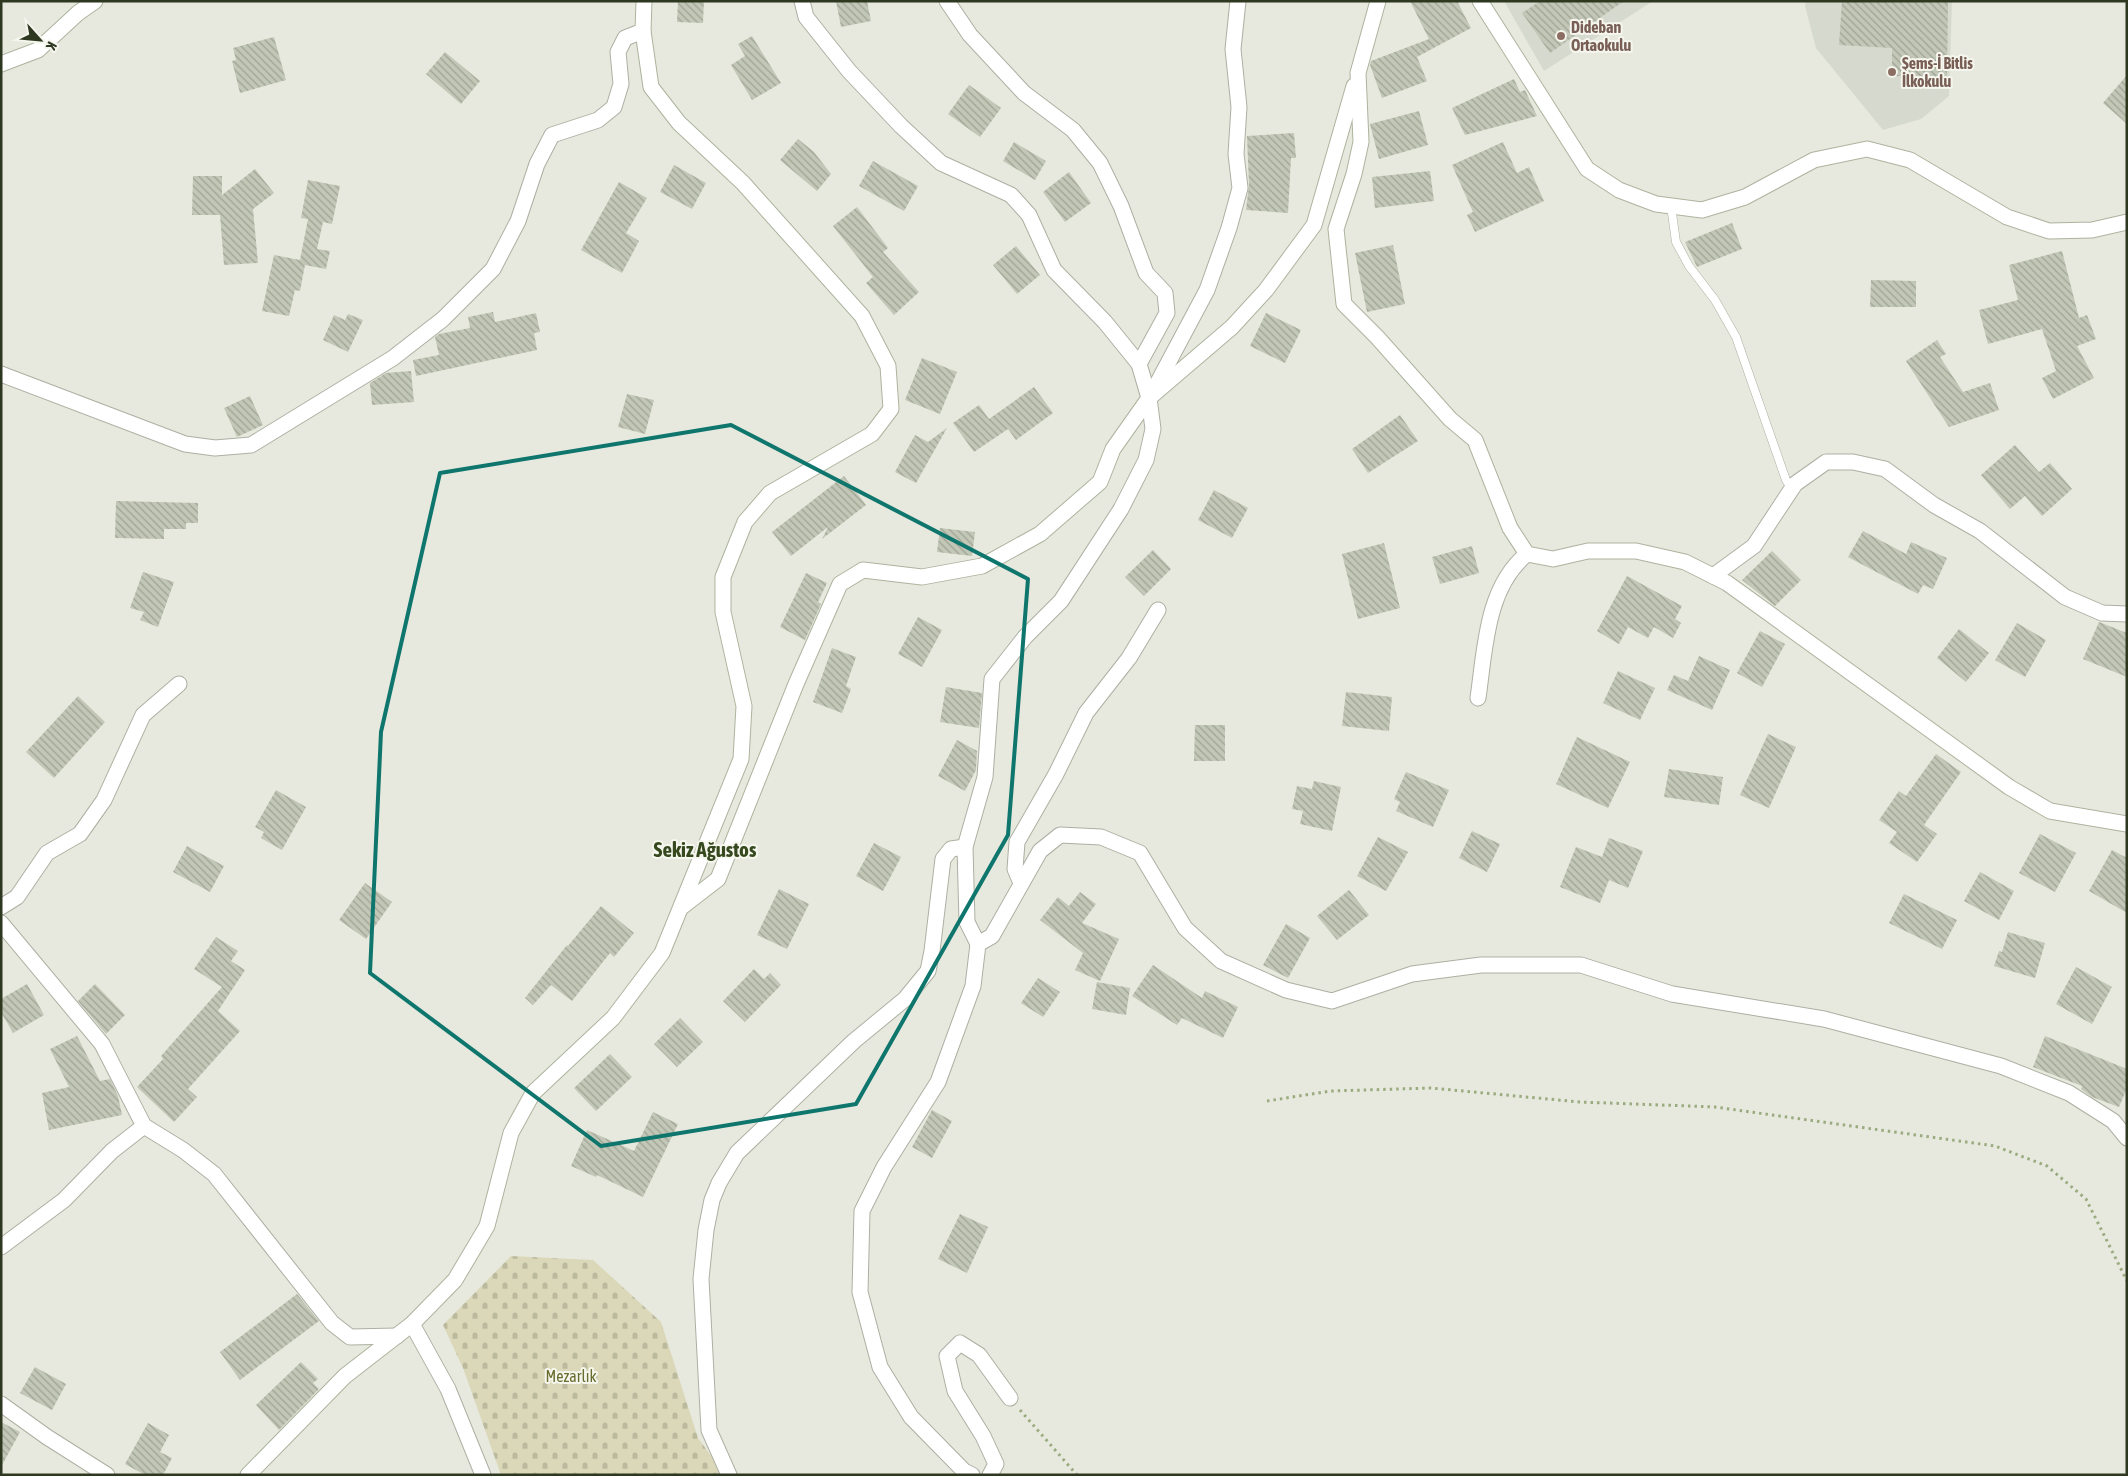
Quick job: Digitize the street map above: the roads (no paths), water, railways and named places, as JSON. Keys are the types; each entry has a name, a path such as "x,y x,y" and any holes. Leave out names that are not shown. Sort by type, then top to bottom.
{"street":[{"path":"1,64 38,50 78,13 95,1"},
{"path":"248,1475 344,1376 412,1324 455,1280 487,1226 511,1133 533,1093 613,1018 662,953 741,760 744,706 723,612 723,576 745,522 770,493 872,434 891,409 888,366 862,316 743,183 679,123 651,87 643,31 644,1"},
{"path":"802,1 806,17 849,71 941,163 1011,195 1030,215 1054,270 1105,322 1139,364 1149,398 1153,429 1146,460 1121,509 1061,601 1025,637 992,679 985,777 965,847 967,922 978,944 973,986 938,1082 884,1167 862,1211 860,1292 880,1367 911,1417 964,1471 972,1475"},
{"path":"947,1 970,35 1024,93 1073,130 1100,162 1121,206 1146,273 1165,293 1167,313 1139,364"},
{"path":"681,908 718,879 796,684 840,584 863,570 922,577 982,566 1040,534 1100,482 1113,449 1149,398 1207,290 1229,228 1240,188 1236,154 1240,107 1233,49 1238,1"},
{"path":"1149,398 1232,327 1266,290 1314,225 1378,1"},
{"path":"1480,1 1586,169 1619,190 1656,204 1702,210 1745,197 1814,160 1867,149 1910,160 2007,217 2049,231 2092,230 2127,222"},
{"path":"1,374 186,444 215,448 251,445 393,358 444,319 493,269 518,221 537,164 552,135 598,120 614,107 621,84 618,52 625,38 643,31"},
{"path":"1358,73 1361,142 1354,174 1336,229 1344,304 1377,337 1450,419 1475,440 1510,528 1527,554 1553,559 1588,551 1636,551 1685,562 1727,583 2009,787 2050,811 2127,824"},
{"path":"1713,576 1754,546 1795,484 1826,462 1853,462 1885,469 1934,505 1980,531 2065,596 2102,613 2127,614"},
{"path":"1478,698 1487,635 1500,588 1515,564 1527,554"},
{"path":"1022,883 1015,869 1017,842 1056,774 1086,714 1129,658 1158,610"},
{"path":"1,907 16,897 47,853 80,834 104,800 143,715 179,684"},
{"path":"978,944 992,936 1040,851 1060,835 1101,837 1140,853 1185,928 1221,961 1286,990 1332,1001 1412,974 1481,965 1581,964 1672,994 1824,1019 2001,1066 2069,1093 2113,1120 2127,1138"},
{"path":"729,1475 716,1449 709,1420 701,1279 706,1230 712,1200 719,1183 737,1153 854,1041 905,999 928,970 943,859 951,849 965,847"},
{"path":"1,923 102,1044 144,1126 183,1150 214,1174 279,1259 332,1323 350,1337 397,1336"},
{"path":"1,1247 64,1200 112,1151 144,1126"},
{"path":"412,1324 448,1389 483,1475"},
{"path":"990,1475 996,1464 983,1436 955,1391 948,1356 960,1343 978,1355 1010,1398"},
{"path":"1,1404 47,1437 107,1475"}],"lane":[{"path":"1670,206 1676,242 1689,266 1715,300 1736,337 1786,480 1792,489"}],"place":[{"name":"Dideban Ortaokulu","path":"1561,36"},
{"name":"Şems-İ Bitlis İlkokulu","path":"1892,72"}],"district":[{"name":"Sekiz Ağustos","path":"705,850"}],"park label":[{"name":"Mezarlık","path":"571,1376"}]}
